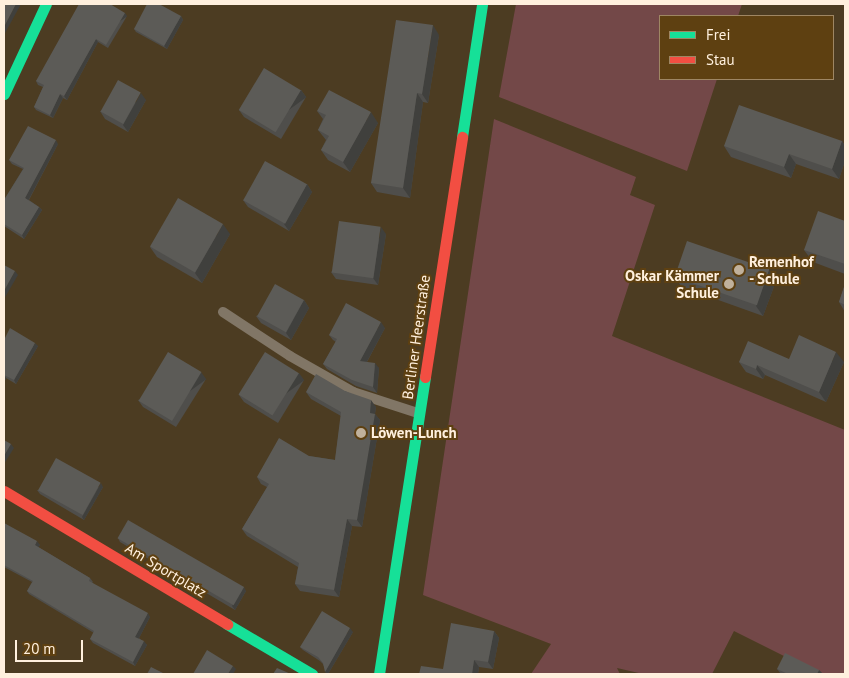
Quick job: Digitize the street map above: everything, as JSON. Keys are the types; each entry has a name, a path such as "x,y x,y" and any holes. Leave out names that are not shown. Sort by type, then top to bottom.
{"main road":[{"path":"4,94 20,54 46,4"},
{"name":"Berliner Heerstraße","path":"379,674 482,4"},
{"name":"Am Sportplatz","path":"4,491 312,674"}],"lane":[{"path":"223,312 290,356 353,392 420,413"}],"shaded area":[{"path":"516,4 742,4 738,15 659,15 659,80 717,80 687,171 499,97"},
{"path":"494,119 636,177 630,195 655,205 612,336 845,430 845,674 820,674 734,631 712,674 643,674 617,668 620,674 531,674 551,644 423,595"}],"building":[{"path":"4,4 16,4 4,27"},
{"path":"79,4 110,4 125,13 106,45 96,39 64,96 60,94 50,115 34,107 44,85 36,81"},
{"path":"147,4 159,4 181,16 164,46 134,29"},
{"path":"396,20 433,25 422,94 417,93 403,188 371,183"},
{"path":"264,68 301,90 276,132 239,110"},
{"path":"118,80 141,93 123,124 101,111"},
{"path":"329,90 371,112 343,162 321,150 329,136 318,130 326,115 317,111"},
{"path":"739,105 842,141 832,169 789,154 784,167 724,146"},
{"path":"28,126 56,140 25,198 39,207 22,235 4,224 4,200 24,168 9,160"},
{"path":"265,161 307,184 285,224 243,200"},
{"path":"178,198 223,224 195,272 150,246"},
{"path":"818,211 845,221 845,264 804,250"},
{"path":"339,221 381,227 373,278 332,272"},
{"name":"Oskar Kämmer Schule","path":"687,241 769,269 757,305 675,277"},
{"path":"4,265 15,271 4,291"},
{"path":"275,284 304,300 286,332 257,316"},
{"path":"845,284 845,305 839,302"},
{"path":"346,303 381,322 360,361 375,363 373,387 352,380 323,364 337,339 329,335"},
{"path":"10,328 35,343 14,380 4,375 4,340"},
{"path":"799,335 836,352 819,392 757,365 756,369 739,362 748,341 789,359"},
{"path":"168,352 201,372 172,421 139,401"},
{"path":"265,352 299,373 272,416 239,394"},
{"path":"316,374 345,391 371,400 370,413 375,414 357,520 347,519 334,590 295,584 299,563 242,529 269,484 257,477 279,438 309,456 335,460 341,412 306,392"},
{"path":"4,440 11,444 4,456"},
{"path":"56,458 101,483 83,515 38,490"},
{"path":"128,520 244,587 234,605 118,538"},
{"path":"4,523 37,541 35,545 90,578 89,581 148,613 135,637 144,641 133,662 90,639 94,631 27,591 33,581 4,565"},
{"path":"322,611 350,628 325,672 323,663 318,657 300,647"},
{"path":"451,623 494,631 488,662 474,660 472,674 419,674 421,666 443,669"},
{"path":"207,650 233,666 228,674 193,674"},
{"path":"785,653 819,670 817,674 788,674 777,669"},
{"path":"151,667 165,674 147,674"},
{"path":"277,668 291,674 273,674"}],"traffic: fast":[{"path":"4,94 46,4"},
{"path":"462,137 482,4"},
{"path":"379,674 425,377"},
{"path":"227,624 312,674"}],"traffic: jam":[{"path":"425,377 462,137"},
{"path":"4,491 227,624"}],"place":[{"name":"Remenhof - Schule","path":"739,270"},
{"name":"Oskar Kämmer Schule","path":"729,284"},
{"name":"Löwen-Lunch","path":"361,433"}]}
